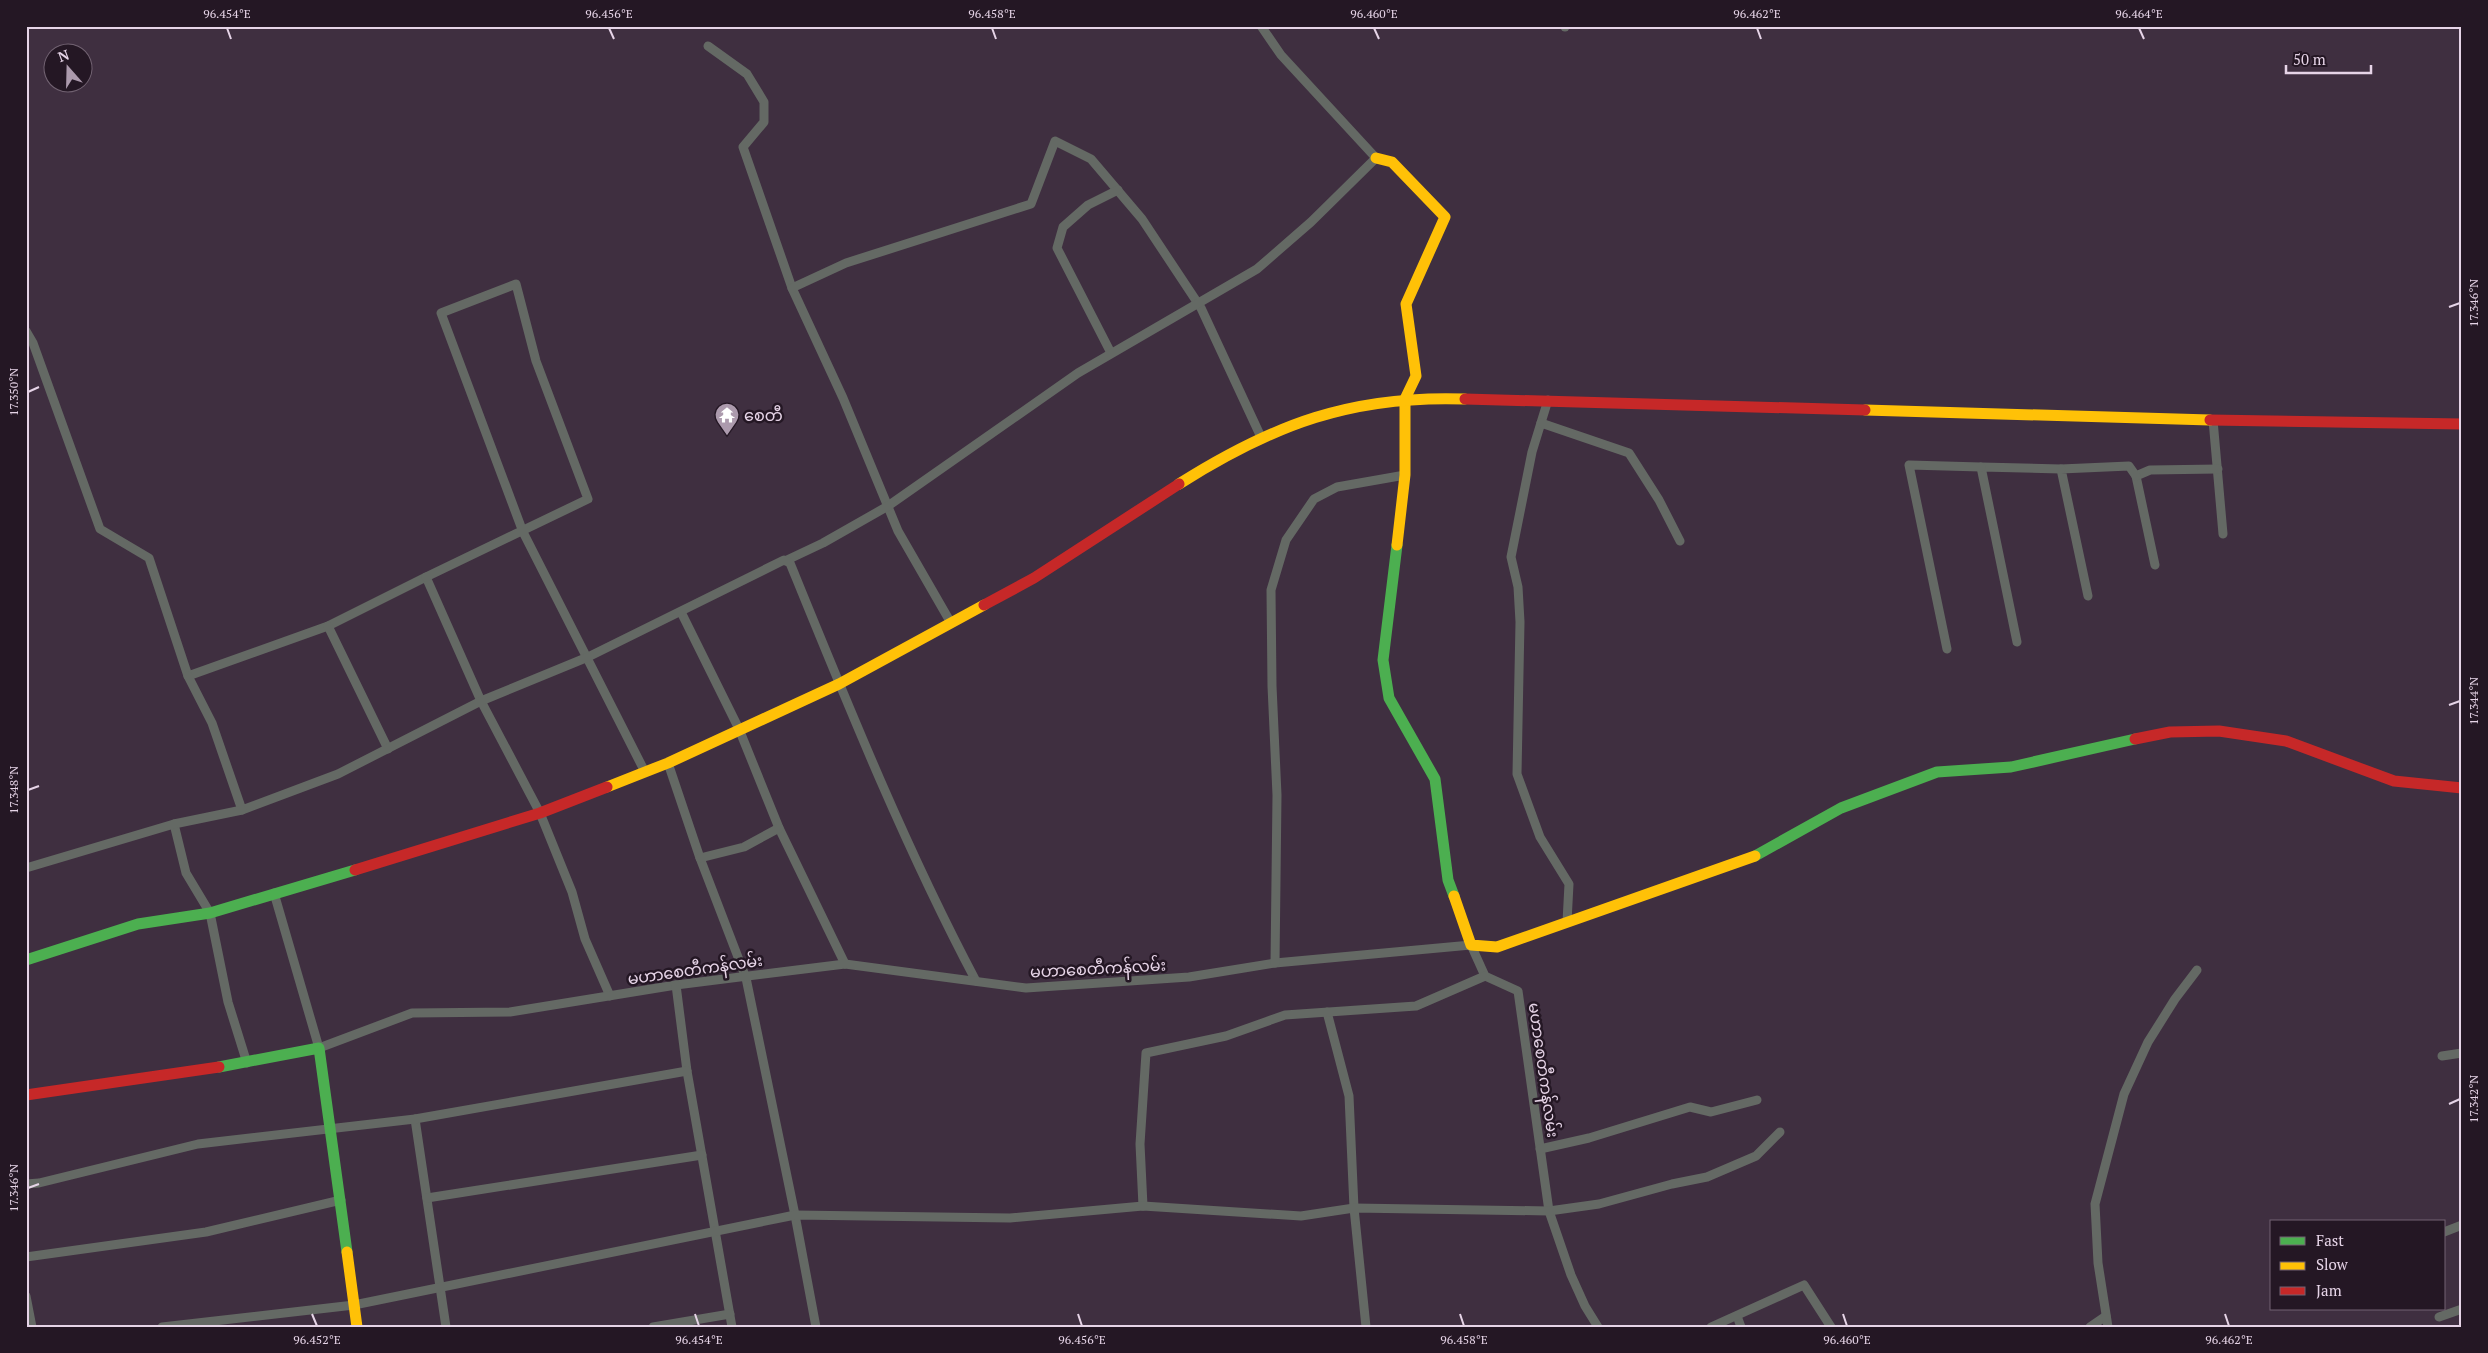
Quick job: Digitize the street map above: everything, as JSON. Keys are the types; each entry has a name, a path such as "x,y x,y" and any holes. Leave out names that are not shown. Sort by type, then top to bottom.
{"street":[{"path":"1143,1206 1140,1144 1146,1053 1226,1036 1285,1015 1416,1006 1485,976 1470,946 1448,880 1435,779 1389,698 1383,660 1405,475 1405,399 1416,376 1406,304 1445,217 1392,162 1376,158 1282,55 1261,26"},
{"path":"708,46 747,74 764,102 764,122 743,147 792,288 843,398 898,531 951,623"},
{"path":"792,288 846,263 1031,204 1055,141 1091,159 1142,219 1201,308 1261,437"},
{"path":"26,868 174,824 242,810 338,774 481,701 588,657 784,560 823,543 888,506 1111,353 1257,269 1311,222 1376,158"},
{"path":"1111,353 1057,248 1062,227 1088,205 1118,190"},
{"path":"188,676 328,626 426,577 523,532 588,499 536,362 516,284 441,313 523,532 646,772"},
{"path":"26,331 33,343 100,529 149,558 188,676 212,723 242,810"},
{"path":"26,960 138,924 210,913 274,893 294,890 540,813 668,763 839,684 1034,578 1222,457 1261,437 1336,410 1405,399 1548,400 2213,420 2462,424"},
{"path":"1548,400 1532,452 1511,557 1518,587 1520,622 1517,774 1540,838 1569,884 1567,922"},
{"path":"2213,420 2224,534"},
{"path":"1541,423 1629,453 1659,500 1680,541"},
{"path":"1947,649 1909,466 2061,469 2129,466 2136,476 2155,565"},
{"path":"1981,467 2017,642"},
{"path":"2061,469 2088,596"},
{"path":"2136,476 2150,470 2218,469"},
{"path":"1275,963 1277,795 1272,686 1271,590 1286,540 1314,499 1337,487 1405,475"},
{"path":"787,560 790,563 839,684 947,926 976,981"},
{"path":"426,577 481,701 540,813 572,892 585,939 610,996"},
{"path":"681,612 740,729 779,828 845,964"},
{"path":"328,626 388,749"},
{"path":"1470,946 1497,947 1718,871 1763,853 1841,808 1937,772 2011,767 2094,747 2170,732 2219,731 2286,741 2394,781 2462,788"},
{"path":"668,763 700,858 746,978 816,1327"},
{"path":"174,824 186,873 210,913 228,1002 247,1063"},
{"path":"700,858 744,847 779,828"},
{"path":"274,893 319,1048 357,1327"},
{"name":"မဟာစေတီကန်လမ်း","path":"319,1048 412,1013 510,1012 676,986 845,964 1036,987 1189,977 1275,963 1470,946"},
{"path":"2108,1327 2098,1263 2095,1204 2105,1172 2114,1126 2124,1094 2148,1042 2175,999 2197,970"},
{"name":"မဟာစေတီကန်လမ်း","path":"1485,976 1518,991 1549,1211 1571,1275 1598,1327"},
{"path":"676,986 688,1071 732,1327"},
{"path":"1327,1012 1349,1096 1354,1208 1366,1327"},
{"path":"26,1095 247,1063 319,1048"},
{"path":"2442,1056 2462,1053"},
{"path":"26,1184 39,1183 198,1144 415,1120 688,1071"},
{"path":"1540,1149 1589,1138 1690,1107 1711,1112 1756,1100"},
{"path":"415,1120 446,1327"},
{"path":"162,1327 354,1305 795,1215 1010,1218 1143,1206 1302,1216 1354,1208 1549,1211 1599,1204 1672,1184 1707,1177 1756,1156 1780,1132"},
{"path":"427,1198 702,1155"},
{"path":"26,1257 206,1232 341,1200"},
{"path":"2446,1231 2462,1225"},
{"path":"1711,1327 1804,1285 1831,1327"},
{"path":"26,1296 32,1327"},
{"path":"2439,1317 2462,1309"},
{"path":"653,1327 730,1314"},
{"path":"1737,1316 1741,1327"},
{"path":"2090,1327 2106,1316"}],"traffic: fast":[{"path":"1397,545 1383,660 1389,698 1435,779 1448,880 1454,896"},
{"path":"1755,856 1841,808 1937,772 2011,767 2135,739"},
{"path":"26,960 138,924 210,913 355,870"},
{"path":"219,1067 319,1048 347,1252"}],"traffic: slow":[{"path":"1376,158 1392,162 1445,217 1406,304 1416,376 1405,399 1405,475 1397,545"},
{"path":"1179,484 1248,445 1281,430 1315,418 1350,408 1386,402 1424,399 1465,399"},
{"path":"1865,410 2210,420"},
{"path":"607,787 668,763 839,684 984,605"},
{"path":"1454,896 1471,945 1497,947 1755,856"},
{"path":"347,1252 357,1327"}],"traffic: jam":[{"path":"1465,399 1865,410"},
{"path":"2210,420 2462,424"},
{"path":"984,605 1034,578 1179,484"},
{"path":"2135,739 2170,732 2219,731 2286,741 2394,781 2462,788"},
{"path":"355,870 540,813 607,787"},
{"path":"26,1095 219,1067"}],"place":[{"name":"စေတီ","path":"727,436"}]}
